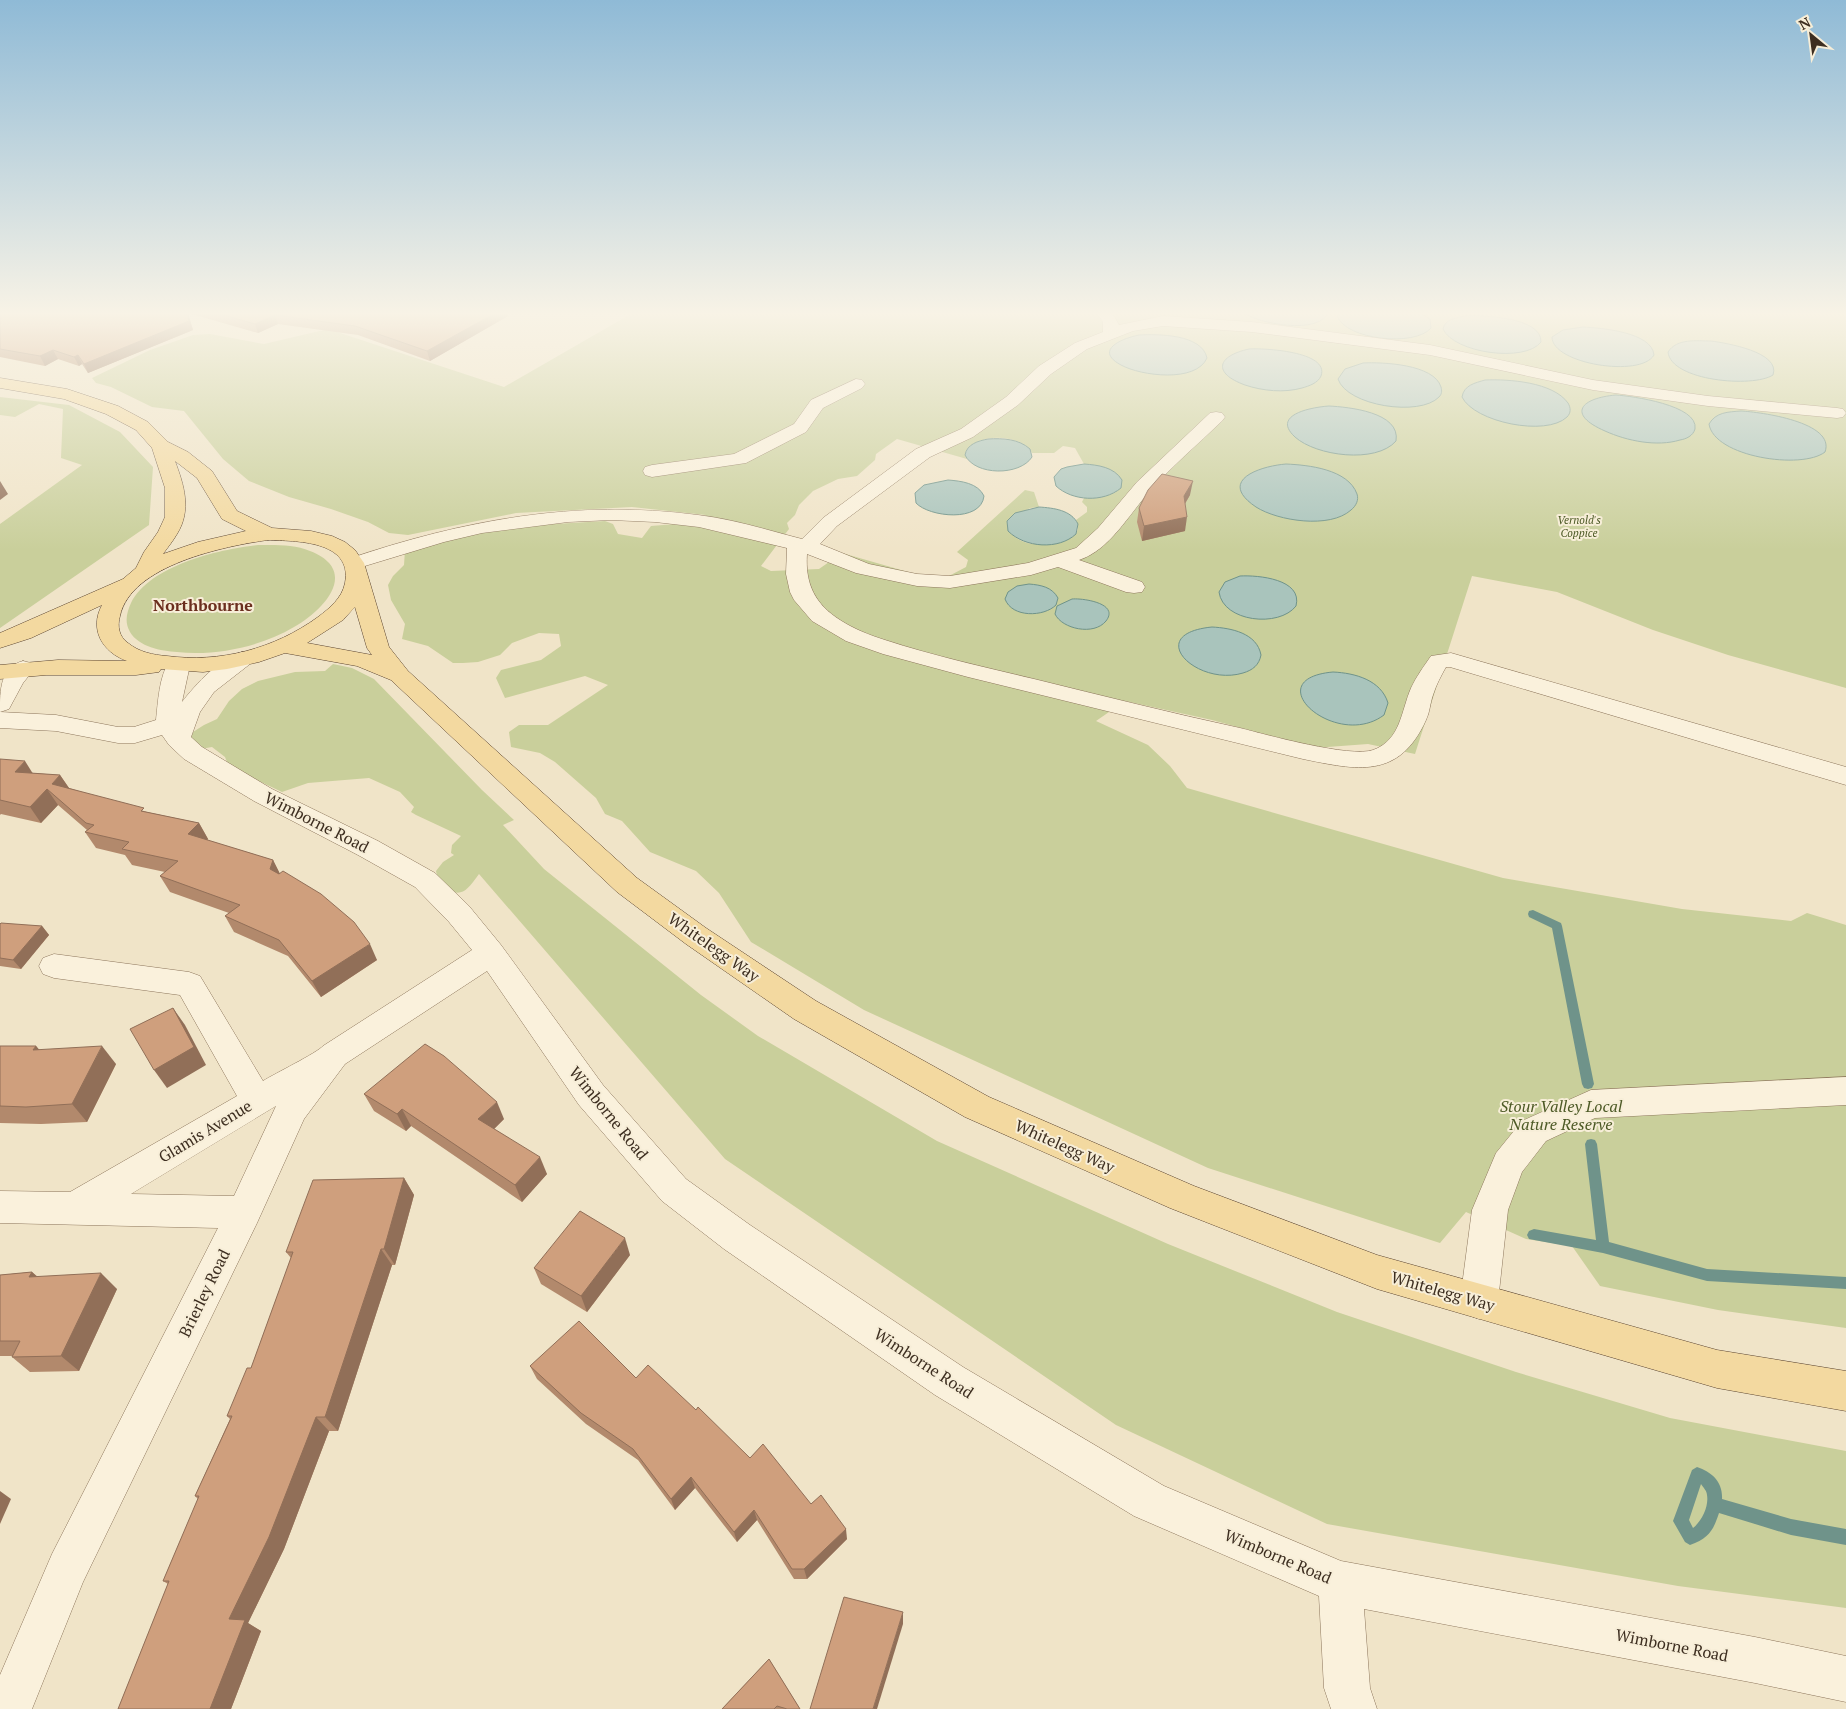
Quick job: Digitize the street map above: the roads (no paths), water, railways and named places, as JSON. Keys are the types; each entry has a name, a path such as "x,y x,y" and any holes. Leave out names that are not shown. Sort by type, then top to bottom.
{"main road":[{"path":"47,391 67,394 112,410 142,426 161,446 181,456 205,475 229,516 268,534"},
{"path":"161,446 175,488 175,517 168,532 138,578 117,598 109,612 107,627 112,640 124,652 137,657 172,664"},
{"path":"0,641 23,633 138,578 173,557 204,546 236,538 268,534 298,535 324,540 344,550 357,571 352,596 336,614 312,632 282,646 242,659 220,663 172,664 133,669 95,667 11,670"},
{"name":"Whitelegg Way","path":"357,571 378,648 400,676 626,885 696,936 804,1010 977,1107 1182,1197 1377,1272 1717,1369 1846,1391"},
{"name":"Whitelegg Way","path":"282,646 364,660 400,676"}],"street":[{"path":"652,471 739,458 800,428 816,404 842,391"},
{"path":"1023,391 967,433 923,453 802,545 795,562 795,578 804,598 819,615 843,632 880,646 959,668 1303,751 1355,761 1372,759 1398,749 1414,720 1421,691 1432,672 1439,661 1451,660 1846,776"},
{"path":"1637,391 1837,413"},
{"path":"357,571 405,546 484,526 546,517 642,514 701,521 802,545 863,569 917,580 941,582 989,577 1031,568 1083,552 1098,538 1144,486 1216,417"},
{"path":"1059,560 1134,587"},
{"path":"173,732 206,687 242,659"},
{"path":"172,664 173,732"},
{"path":"0,704 12,681 11,670"},
{"path":"0,720 56,723 126,735 148,732 173,732"},
{"name":"Wimborne Road","path":"173,732 193,753 263,795 368,848 425,880 491,952 591,1095 674,1190 745,1242 949,1381 1149,1501 1340,1583 1755,1660 1846,1679"},
{"name":"Brierley Road","path":"9,1709 67,1568 244,1212 291,1110 334,1055 491,952"},
{"path":"54,966 189,984 256,1100"},
{"name":"Glamis Avenue","path":"77,1208 334,1055"},
{"path":"1480,1301 1490,1210 1508,1164 1534,1131 1591,1104 1846,1091"},
{"path":"0,1207 244,1212"},
{"path":"1340,1583 1347,1688 1354,1709"}],"water":[{"path":"1348,391 1442,391 1439,397 1430,403 1401,407 1385,406 1355,396"},
{"path":"1464,391 1553,391 1568,403 1570,409 1567,417 1557,423 1543,426 1511,424 1495,420 1469,406 1462,397"},
{"path":"1616,395 1663,403 1676,408 1693,421 1695,429 1691,435 1682,440 1652,443 1614,435 1585,419 1582,413 1587,403"},
{"path":"1329,406 1360,410 1382,417 1390,423 1395,431 1396,441 1387,448 1375,453 1346,455 1331,453 1305,444 1295,437 1289,429 1288,423 1291,417 1297,413"},
{"path":"1741,411 1779,417 1808,426 1819,433 1825,442 1825,452 1814,457 1798,460 1780,460 1742,452 1726,445 1714,435 1709,424 1719,415 1727,412"},
{"path":"988,439 1005,439 1021,443 1030,449 1032,457 1018,468 1008,470 987,470 978,467 970,462 965,455 966,451 974,444"},
{"path":"1084,464 1100,466 1115,472 1122,480 1121,488 1106,496 1088,498 1070,495 1056,486 1054,477 1061,469"},
{"path":"1286,464 1316,467 1345,479 1357,494 1356,505 1342,516 1330,520 1304,521 1266,512 1256,507 1245,497 1240,489 1241,482 1247,476 1255,471"},
{"path":"948,480 964,482 978,488 984,496 981,505 965,514 954,515 932,512 916,503 915,493 924,485"},
{"path":"1039,507 1056,509 1067,513 1078,524 1076,534 1061,543 1042,545 1023,541 1008,531 1007,521 1015,513"},
{"path":"1240,576 1257,576 1286,584 1293,590 1296,597 1296,606 1288,613 1265,619 1241,615 1230,610 1223,602 1219,592 1225,582"},
{"path":"1029,584 1042,586 1053,591 1058,598 1056,605 1044,612 1029,614 1014,610 1005,599 1008,592 1017,586"},
{"path":"1072,599 1084,599 1104,606 1108,610 1109,615 1106,621 1101,626 1086,629 1079,629 1064,624 1055,614 1057,606"},
{"path":"1212,627 1235,630 1254,641 1261,655 1253,669 1243,673 1226,675 1209,673 1184,658 1179,648 1181,639 1191,632"},
{"path":"1333,672 1358,676 1373,683 1385,695 1388,703 1384,715 1365,724 1345,724 1326,719 1311,710 1302,698 1301,687 1311,677"}],"waterway":[{"path":"1533,914 1557,926 1588,1084"},
{"path":"1591,1144 1603,1247"},
{"path":"1534,1235 1603,1247"},
{"path":"1603,1247 1707,1275 1846,1283"},
{"path":"1713,1508 1708,1523 1703,1530 1690,1537 1681,1521 1697,1475 1706,1478 1715,1492 1714,1504 1791,1527 1846,1537"}],"district":[{"name":"Northbourne","path":"203,605"}],"park label":[{"name":"Vernold's Coppice","path":"1579,526"},
{"name":"Stour Valley Local Nature Reserve","path":"1561,1115"}]}
